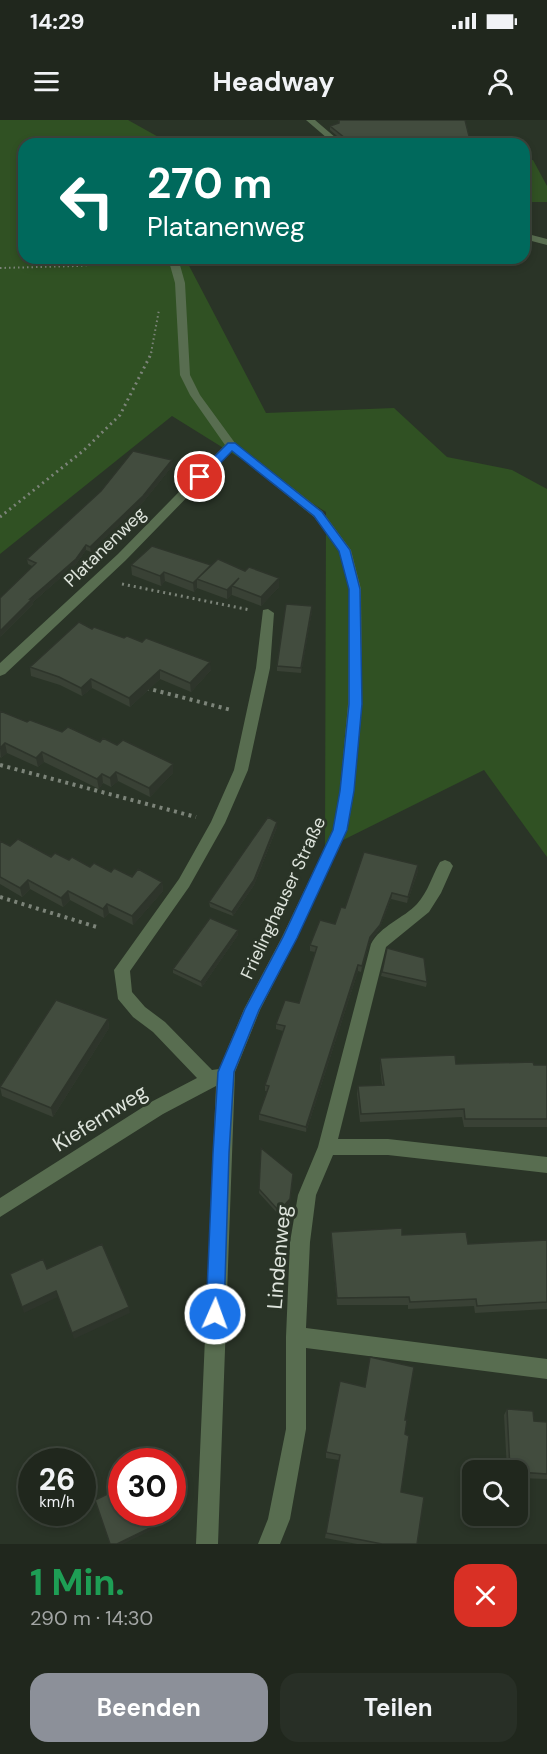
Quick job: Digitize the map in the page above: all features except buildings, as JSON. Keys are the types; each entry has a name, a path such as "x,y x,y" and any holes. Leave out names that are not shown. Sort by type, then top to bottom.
{"street":[{"path":"310,120 332,138"},
{"path":"530,238 547,242"},
{"name":"Frielinghauser Straße","path":"174,264 180,283 185,375 195,395 231,445 318,514 345,550 355,589 355,704 347,791 340,830 289,938 252,1009 226,1072 207,1544"},
{"name":"Platanenweg","path":"0,671 122,557 231,445"},
{"path":"210,1080 159,1027 139,1012 124,994 122,969 184,883 218,823 241,770 251,715 263,668 268,613"},
{"name":"Lindenweg","path":"269,1544 279,1520 296,1429 296,1337 300,1242 308,1195 327,1148 379,944 422,909 433,895 445,866"},
{"name":"Kiefernweg","path":"0,1208 157,1108 226,1072"},
{"path":"327,1148 388,1147 547,1165"},
{"path":"296,1337 547,1369"}],"path":[{"path":"0,268 98,264"},
{"path":"0,517 83,451 120,415 151,355 159,300"},
{"path":"98,579 268,613"},
{"path":"140,686 251,715"},
{"path":"0,765 218,823"},
{"path":"0,897 100,928"}],"green space":[{"path":"0,120 128,120 160,138 18,138 18,264 188,264 266,413 394,408 447,457 512,470 547,489 547,857 484,770 325,849 326,512 172,416 0,554"},
{"path":"530,160 533,160 547,186 547,202 530,202"}],"route":[{"path":"200,477 231,445 318,514 345,550 355,589 355,704 347,791 340,830 289,938 252,1009 226,1072 215,1314"}]}
